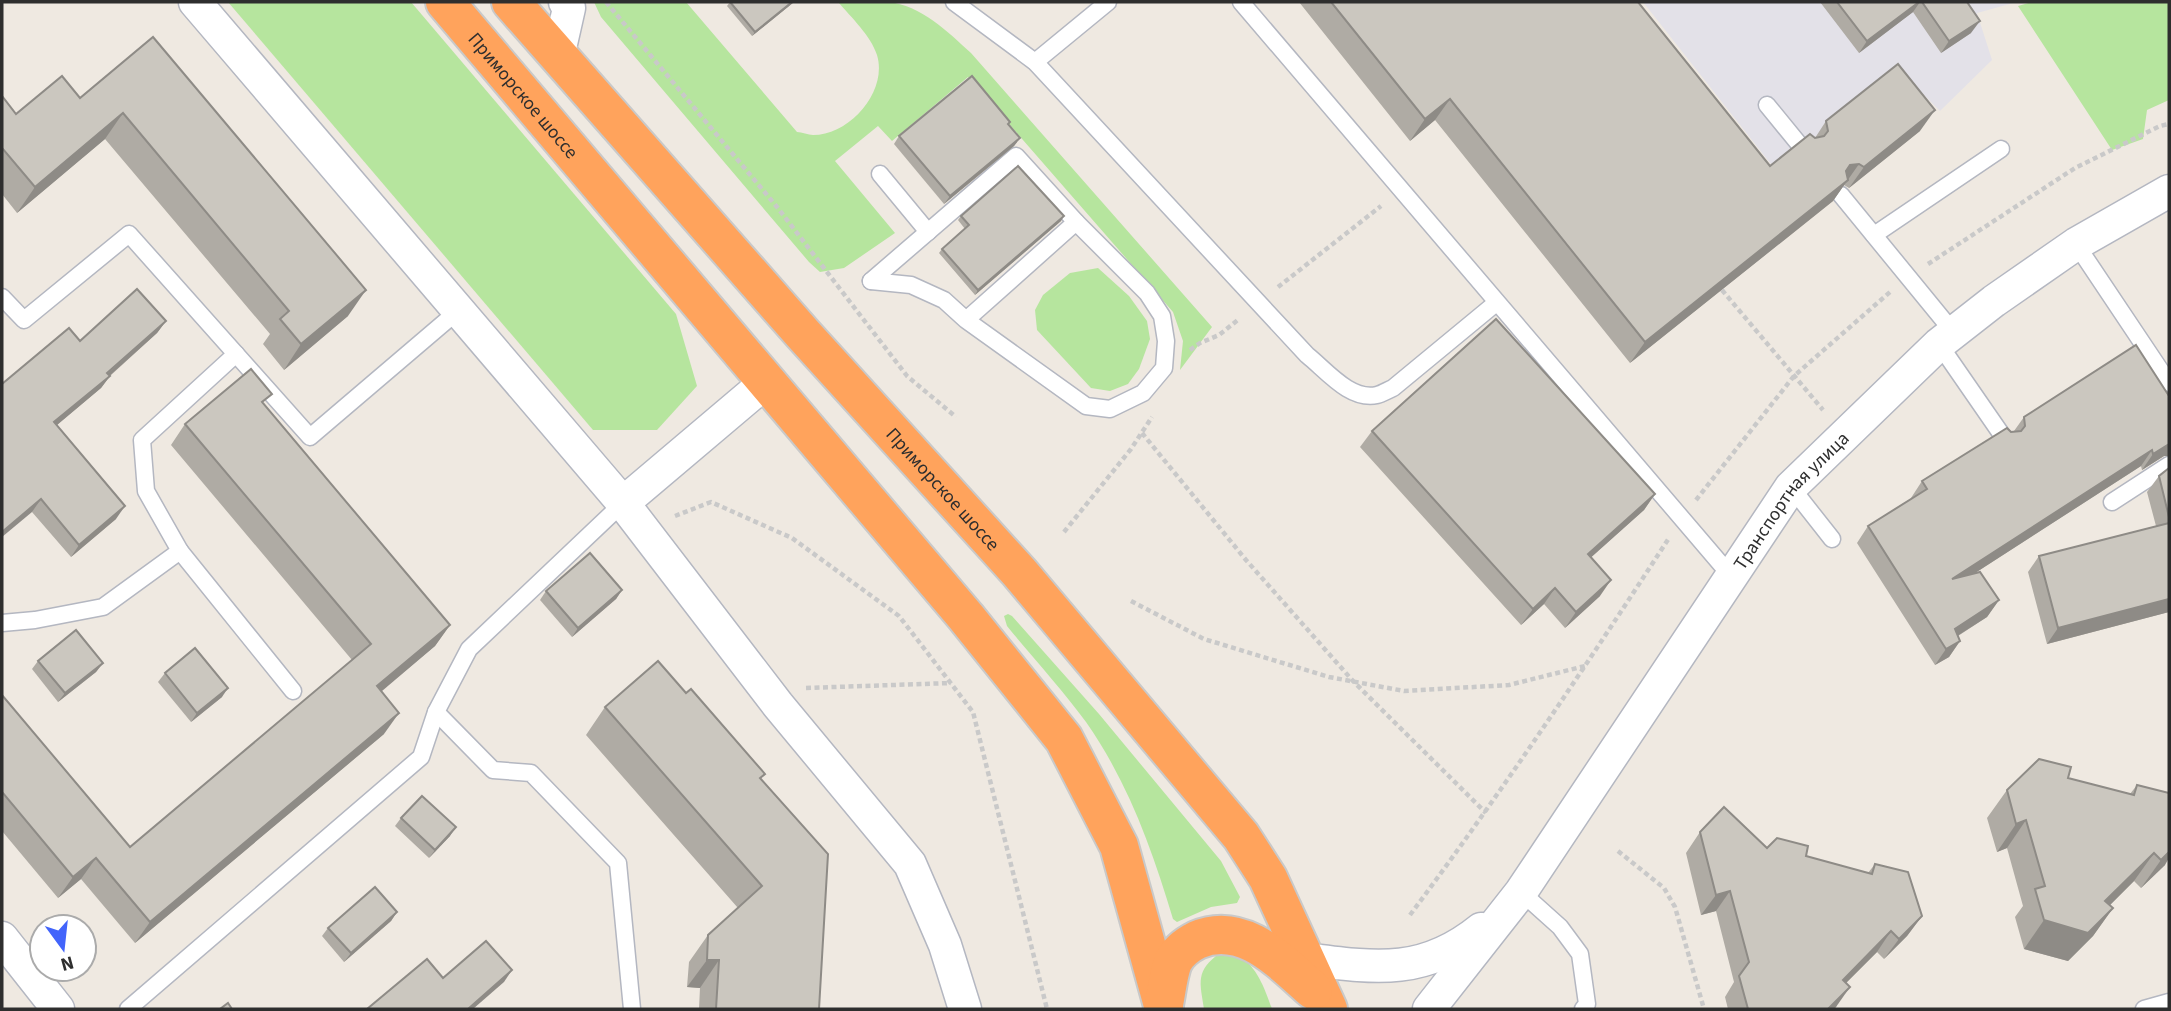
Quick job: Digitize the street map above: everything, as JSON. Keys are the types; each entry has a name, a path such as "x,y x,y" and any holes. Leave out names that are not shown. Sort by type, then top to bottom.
{"highway":[{"name":"Приморское шоссе","path":"445,2 965,617 1064,739 1119,846 1164,1007"},
{"name":"Приморское шоссе","path":"512,2 803,334 1019,572 1241,835 1268,878 1326,1004"},
{"path":"1164,1007 1174,961 1180,952 1189,944 1212,935 1231,935 1266,949 1326,1004"}],"street":[{"path":"195,2 623,503 778,705 910,863 945,945 965,1009"},
{"path":"558,57 568,4"},
{"name":"Транспортная улица","path":"1429,1009 1516,899 1791,487 1946,339 1994,301 2076,244 2169,191"},
{"path":"623,503 766,382"},
{"name":"Транспортная улица","path":"1306,960 1351,965 1413,965 1474,935 1516,899"},
{"path":"2,938 58,1009"}],"lane":[{"path":"954,2 1035,62 1307,355 1346,388 1361,396 1378,395 1393,388 1496,303"},
{"path":"1035,62 1108,2"},
{"path":"1241,2 1731,576"},
{"path":"1767,105 1803,149"},
{"path":"1874,235 2001,149"},
{"path":"1016,156 1076,222 1147,293 1162,316 1166,341 1164,368 1143,393 1110,409 1086,406 966,320 944,300 911,285 871,281 1016,156"},
{"path":"880,174 929,232"},
{"path":"1841,195 1874,235 1946,339 2004,438"},
{"path":"966,320 1076,222"},
{"path":"2,297 24,320 128,234 310,437 458,310"},
{"path":"2076,244 2169,383"},
{"path":"236,354 142,440 146,491 180,551 293,691"},
{"path":"2112,502 2169,465"},
{"path":"1791,487 1832,539"},
{"path":"128,1009 421,757 436,712 469,649 623,503"},
{"path":"2,623 35,621 103,607 180,551"},
{"path":"436,712 493,771 531,774 618,863 632,1009"},
{"path":"1516,899 1560,928 1580,954 1587,1004 1583,1009"},
{"path":"2144,1009 2169,1002"}],"path":[{"path":"606,2 777,207 907,376 956,417"},
{"path":"1164,368 1200,343 1219,335 1401,190"},
{"path":"1722,290 1844,436"},
{"path":"1193,354 1200,343"},
{"path":"1064,532 1142,433 1156,410"},
{"path":"1142,433 1247,560 1353,681 1486,813"},
{"path":"671,518 711,502 792,538 899,616 952,683 973,712 1047,1009"},
{"path":"1132,601 1204,639 1329,677 1404,691 1509,685 1586,666"},
{"path":"778,705 797,688 952,683"},
{"path":"1618,851 1664,888 1675,907 1704,1009"}],"shaded area":[{"path":"1643,2 2017,2 1977,13 1992,60 1940,111 1901,72 1774,168"}],"green space":[{"path":"228,2 411,2 676,314 697,386 657,430 593,430"},
{"path":"594,2 686,2 797,132 813,135 840,128 852,119 863,108 877,83 879,69 874,48 838,2 888,2 912,8 943,28 971,53 1212,327 1180,370 1183,341 1173,312 968,77 892,141 878,126 835,161 895,233 844,268 820,272 601,17"},
{"path":"2032,2 2169,2 2169,100 2147,110 2143,139 2112,150 2018,6"},
{"path":"1098,268 1129,296 1147,321 1150,339 1139,369 1128,384 1110,391 1091,388 1037,330 1035,310 1043,295 1070,273"},
{"path":"1008,614 1099,714 1221,861 1240,897 1237,903 1211,907 1177,922 1173,919 1147,842 1114,768 1077,710 1007,626 1004,616"},
{"path":"1220,953 1238,957 1248,963 1261,981 1272,1009 1204,1009 1201,978 1206,966"}],"building":[{"path":"730,2 792,2 755,32"},
{"path":"1331,2 1638,2 1770,166 1810,134 1815,138 1824,136 1828,131 1826,121 1898,64 1935,110 1864,167 1859,164 1850,165 1846,171 1848,180 1645,342 1450,99 1425,119"},
{"path":"1837,2 1919,2 1867,41"},
{"path":"1922,2 1967,2 1980,21 1949,41"},
{"path":"153,37 366,290 301,344 280,319 289,311 123,113 35,187 2,148 2,96 16,114 62,76 80,98"},
{"path":"972,76 1020,138 950,196 899,136"},
{"path":"1018,166 1064,216 978,290 942,249 969,225 961,216"},
{"path":"137,289 166,321 107,373 110,376 54,422 125,506 79,545 41,499 2,532 2,384 69,328 80,341"},
{"path":"1496,319 1655,494 1588,554 1611,580 1576,612 1555,588 1533,609 1372,431"},
{"path":"2136,345 2169,396 2169,444 2153,454 2152,450 1952,579 1980,572 1999,600 1955,629 1960,641 1946,649 1868,526 1927,489 1922,481 2007,428 2011,432 2021,431 2025,426 2024,417"},
{"path":"251,369 272,394 262,402 450,625 377,686 399,713 150,922 96,858 73,877 2,792 2,695 130,847 371,644 185,424"},
{"path":"2169,468 2169,517 2159,476"},
{"path":"2169,523 2169,599 2058,628 2039,556"},
{"path":"590,553 622,590 578,628 546,591"},
{"path":"76,630 103,663 65,693 38,661"},
{"path":"195,648 228,688 197,713 165,673"},
{"path":"658,661 686,693 691,689 765,774 760,778 828,854 819,1009 716,1009 719,960 707,960 708,935 762,886 605,707"},
{"path":"2039,759 2071,767 2068,778 2134,795 2137,785 2169,793 2169,852 2161,860 2154,853 2105,901 2113,908 2088,933 2044,920 2035,889 2045,886 2026,820 2016,824 2007,790"},
{"path":"422,796 456,827 435,850 401,818"},
{"path":"1724,807 1767,848 1777,838 1808,846 1806,856 1872,874 1875,864 1908,872 1922,916 1899,939 1891,931 1843,980 1850,987 1828,1009 1748,1009 1739,976 1749,962 1730,891 1716,895 1700,832"},
{"path":"375,887 397,912 351,953 328,928"},
{"path":"486,941 512,970 468,1009 367,1009 427,959 443,978"},
{"path":"228,1003 232,1009 220,1009"}]}
